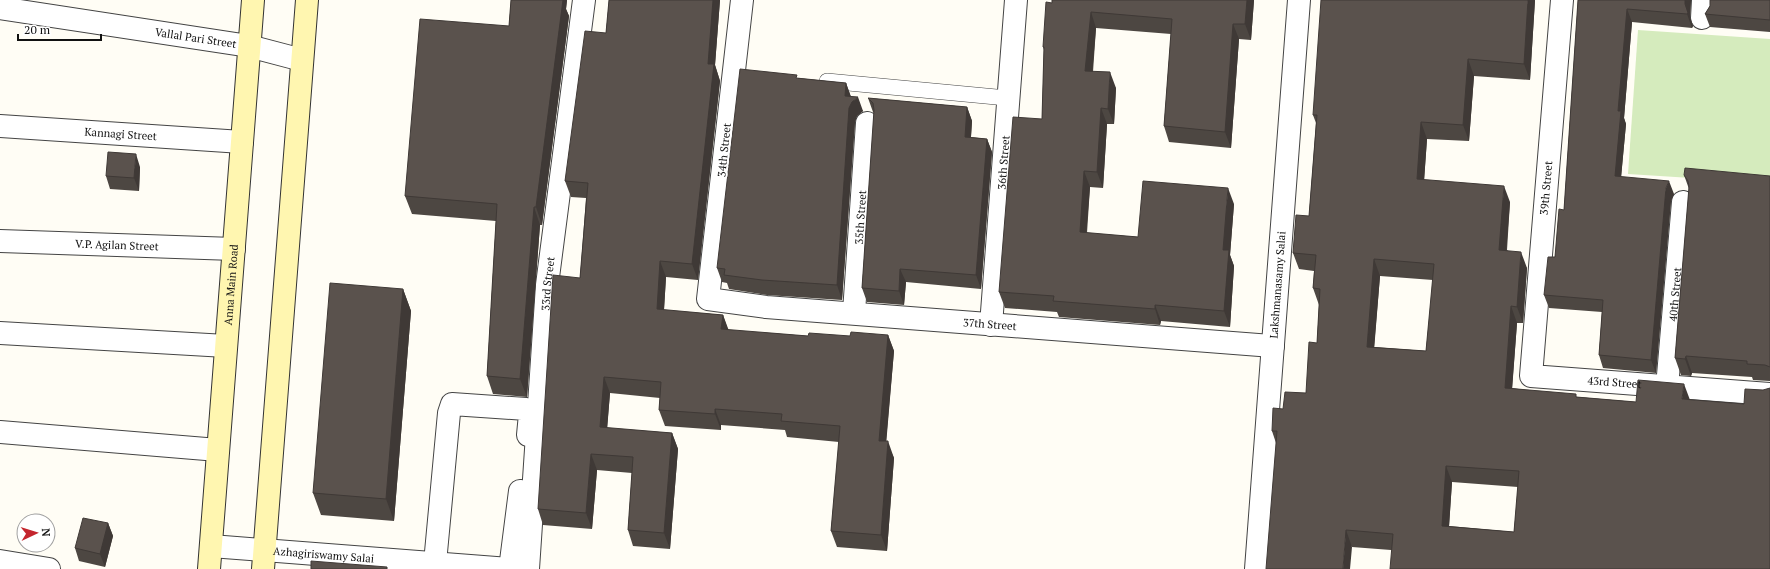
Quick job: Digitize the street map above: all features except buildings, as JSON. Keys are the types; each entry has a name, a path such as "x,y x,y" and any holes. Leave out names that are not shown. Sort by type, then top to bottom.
{"main road":[{"name":"Anna Main Road","path":"209,569 253,0"},
{"path":"264,559 307,0"}],"street":[{"name":"33rd Street","path":"528,569 547,285 584,0"},
{"name":"34th Street","path":"708,299 740,72 742,0"},
{"name":"36th Street","path":"991,325 1007,98 1016,0"},
{"name":"Lakshmanasamy Salai","path":"1256,569 1299,0"},
{"name":"39th Street","path":"1531,376 1562,0"},
{"name":"Vallal Pari Street","path":"0,8 249,46 302,60"},
{"name":"35th Street","path":"854,312 868,123"},
{"name":"Kannagi Street","path":"0,126 242,142"},
{"name":"40th Street","path":"1667,387 1683,202"},
{"name":"V.P. Agilan Street","path":"0,241 234,249"},
{"name":"37th Street","path":"708,299 766,306 854,312 991,325 1273,346"},
{"path":"0,333 226,346"},
{"name":"43rd Street","path":"1531,376 1770,394"},
{"path":"435,563 450,408 452,404 520,408 526,409 530,414 530,421 509,569"},
{"path":"0,432 218,450"},
{"name":"Azhagiriswamy Salai","path":"211,546 264,559 435,563 509,569"},
{"path":"0,561 49,569"}],"lane":[{"path":"812,80 1007,98"}],"green space":[{"path":"1638,30 1770,39 1770,183 1628,174"}]}
